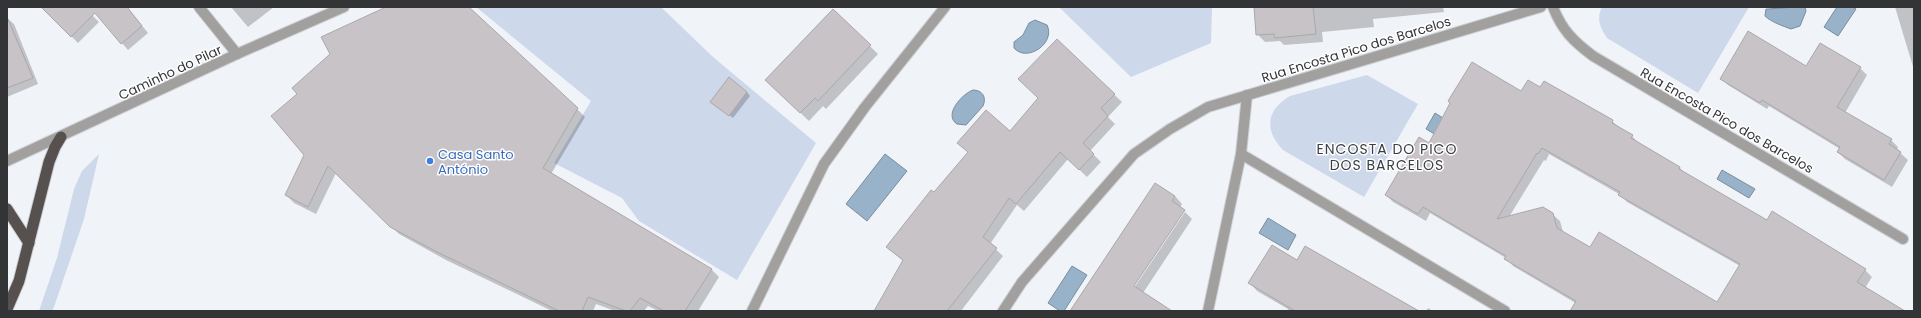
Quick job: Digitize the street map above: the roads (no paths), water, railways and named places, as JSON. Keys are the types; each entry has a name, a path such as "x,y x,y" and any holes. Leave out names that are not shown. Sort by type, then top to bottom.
{"highway":[{"path":"7,309 19,281 49,162 61,137"},
{"path":"7,209 29,243"}],"street":[{"path":"199,7 237,54"},
{"name":"Caminho do Pilar","path":"7,161 237,54 344,7"},
{"path":"752,311 824,164 865,107 945,7"},
{"name":"Rua Encosta Pico dos Barcelos","path":"1003,311 1022,282 1134,154 1170,129 1208,107 1541,7"},
{"name":"Rua Encosta Pico dos Barcelos","path":"1553,7 1558,20 1571,39 1593,56 1903,239"},
{"path":"1208,311 1241,154 1247,95"},
{"path":"1241,154 1505,311"}],"place":[{"name":"Casa Santo António","path":"430,161"}],"district":[{"name":"ENCOSTA DO PICO DOS BARCELOS","path":"1387,158"}]}
